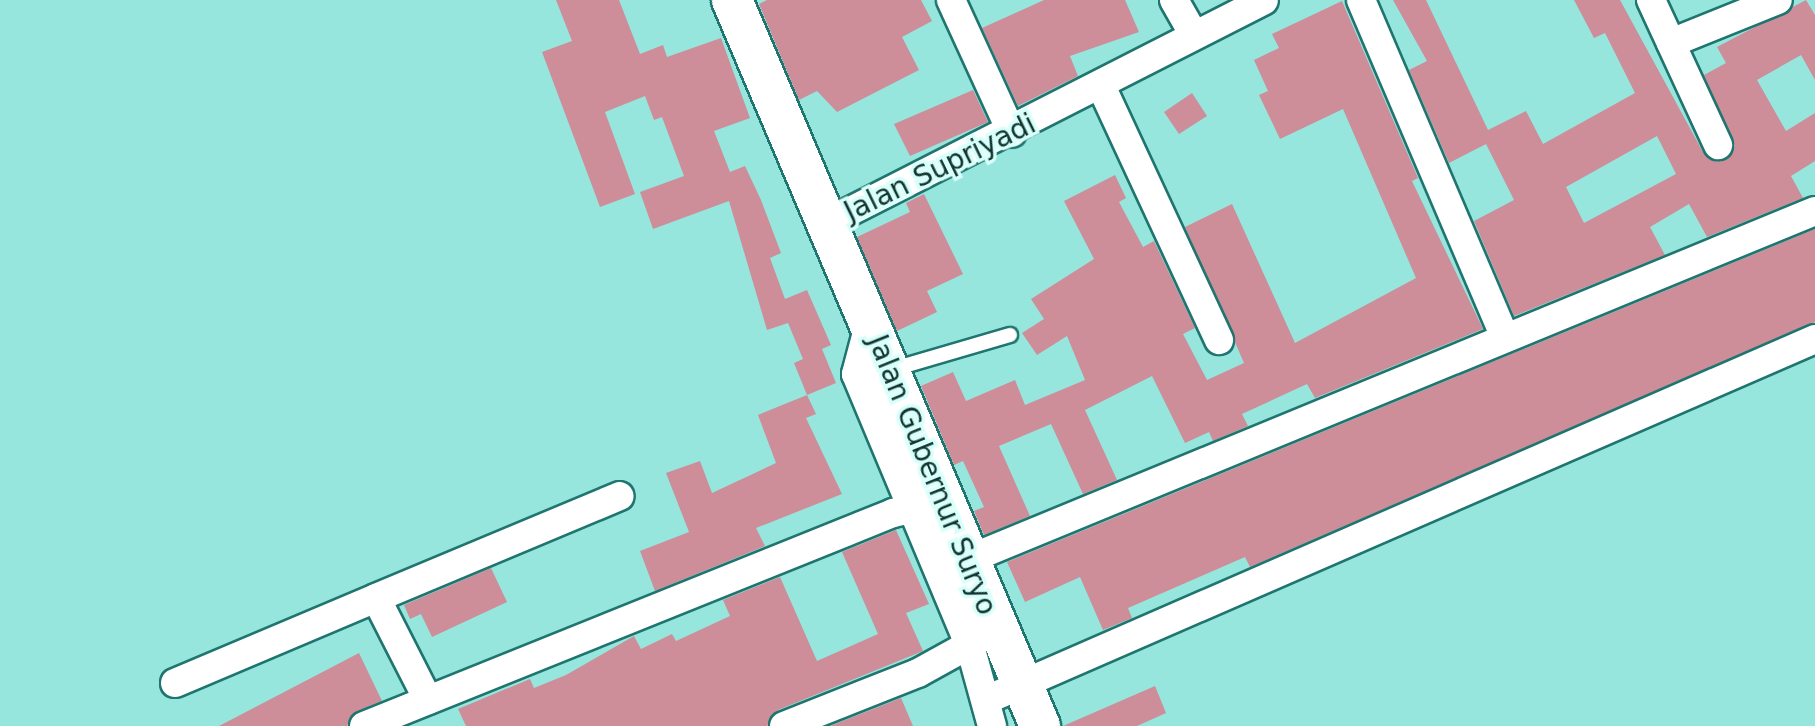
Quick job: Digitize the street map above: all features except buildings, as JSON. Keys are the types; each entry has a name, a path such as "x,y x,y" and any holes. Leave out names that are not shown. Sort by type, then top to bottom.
{"main road":[{"name":"Jalan Supriyadi","path":"732,0 829,222"},
{"name":"Jalan Gubernur Suryo","path":"829,222 890,370 930,504 967,560 983,638 1023,685 1040,726"}],"street":[{"path":"951,0 1012,133"},
{"path":"1174,0 1194,35"},
{"name":"Jalan Supriyadi","path":"829,222 1102,88 1194,35 1264,0"},
{"path":"1361,0 1504,336"},
{"path":"1651,0 1718,145"},
{"path":"1671,43 1778,0"},
{"path":"1102,88 1219,340"},
{"path":"967,560 1504,336 1815,211"},
{"path":"870,321 856,374 930,504 983,638 989,713"},
{"path":"989,713 1023,685 1815,339"},
{"path":"175,683 620,496"},
{"path":"364,726 930,504"},
{"path":"376,598 428,700"},
{"path":"784,726 983,638"}],"lane":[{"path":"890,370 1010,335"}]}
